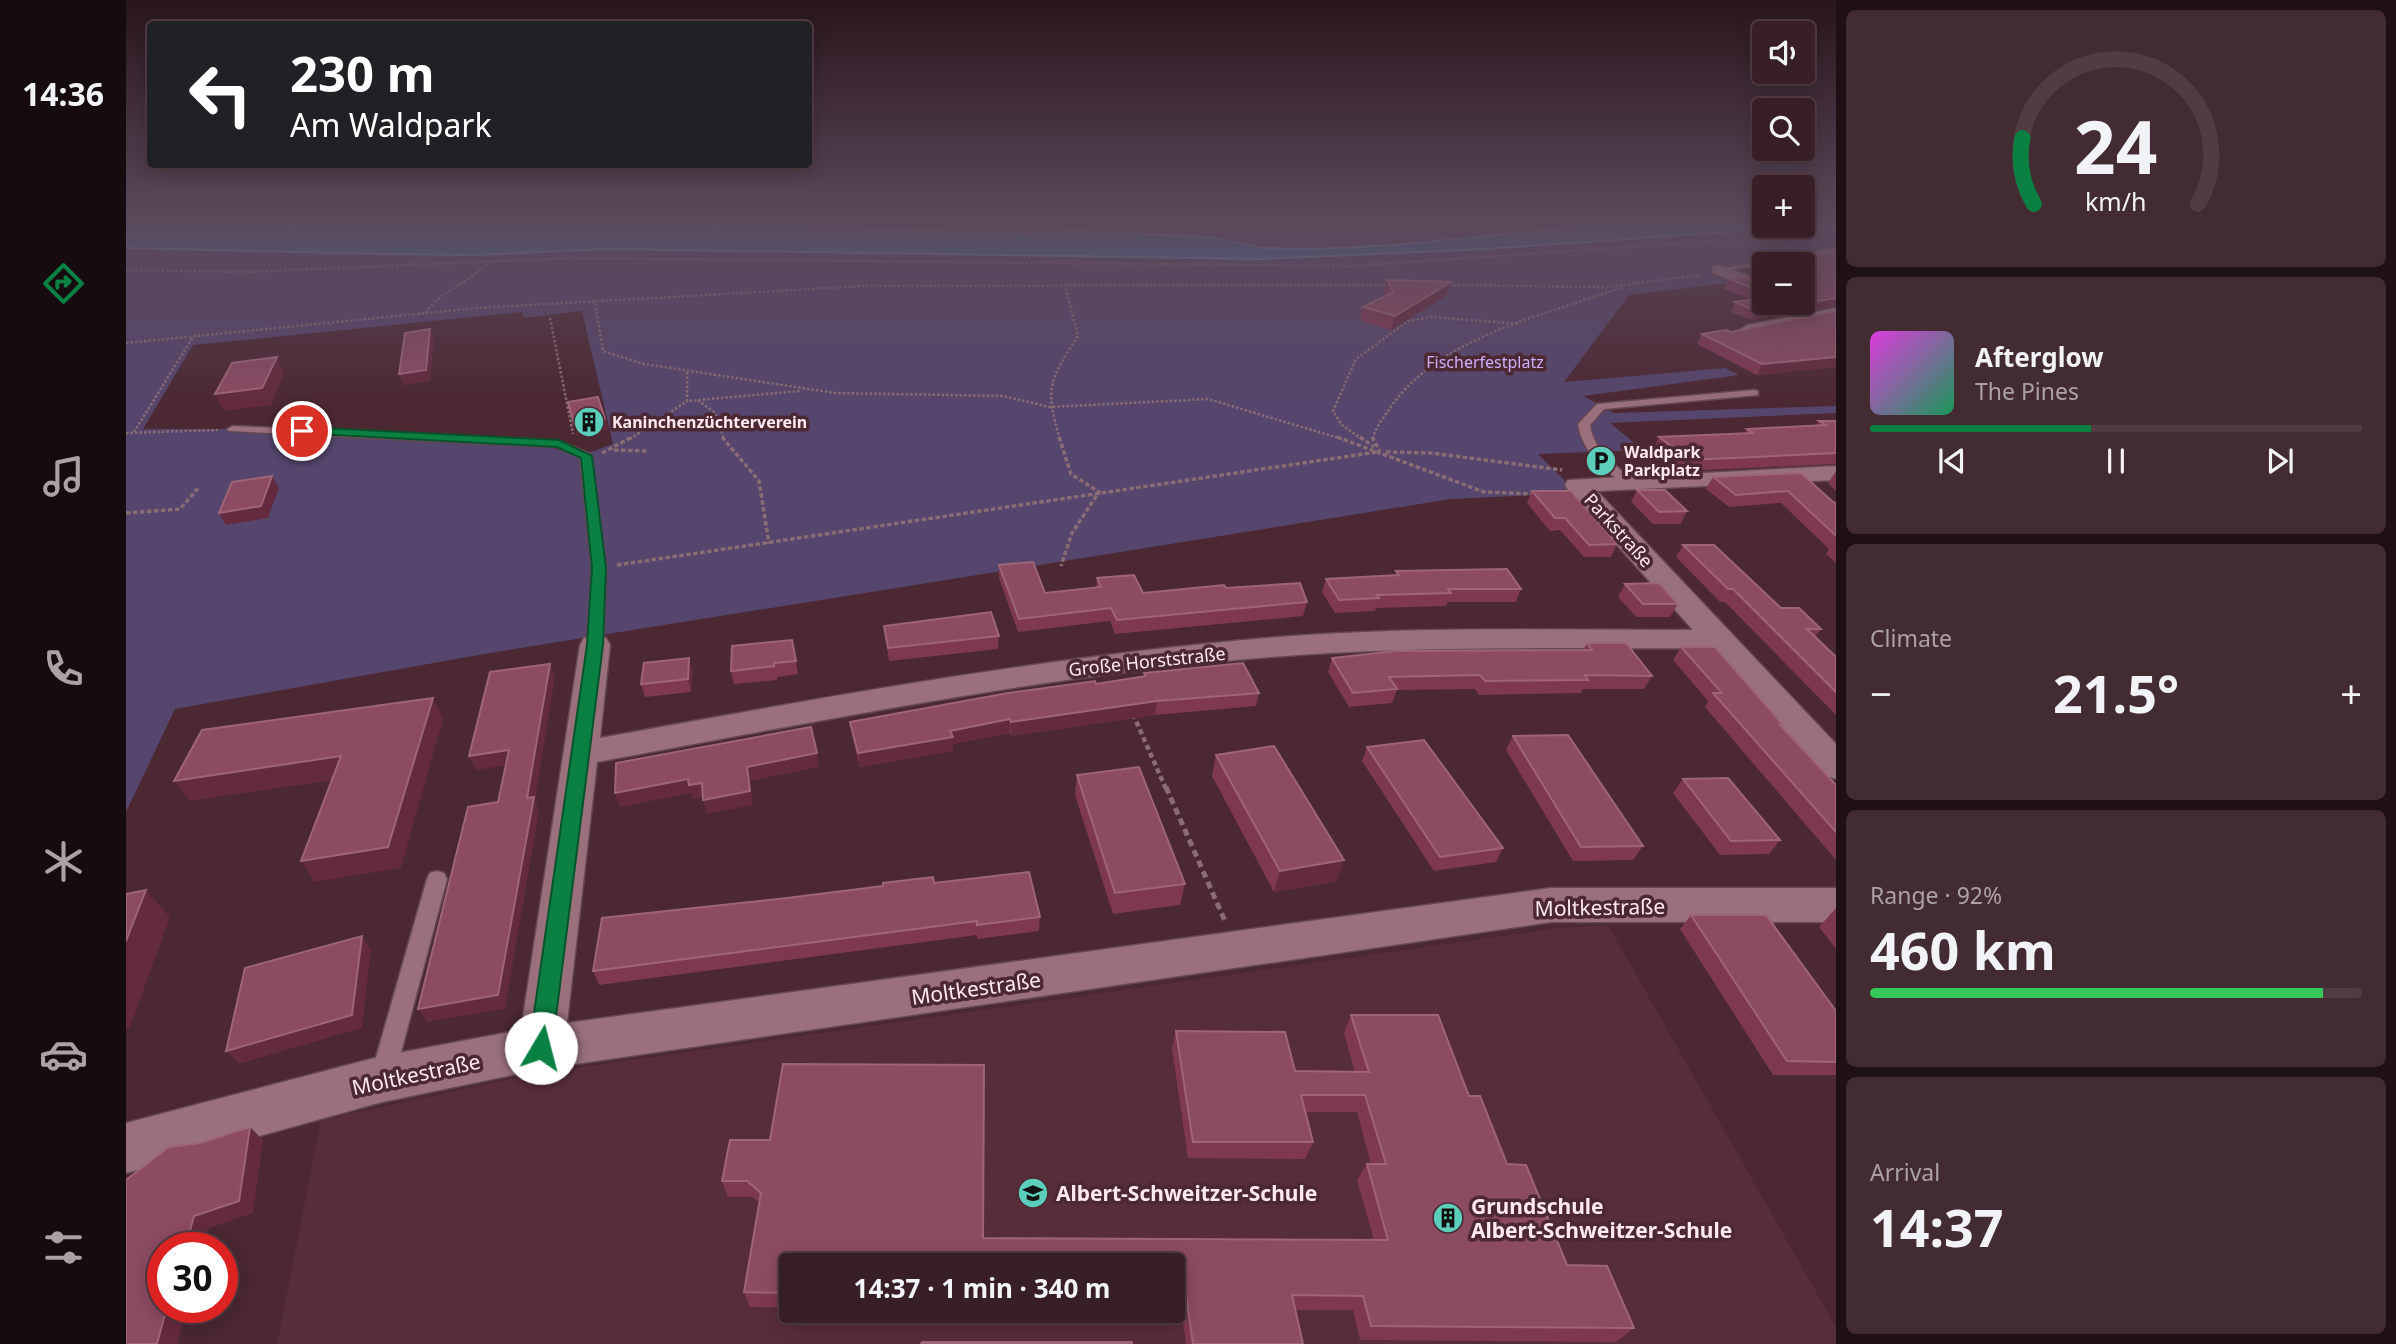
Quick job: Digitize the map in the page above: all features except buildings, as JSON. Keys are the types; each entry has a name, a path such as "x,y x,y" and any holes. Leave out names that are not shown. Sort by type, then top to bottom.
{"street":[{"path":"1815,306 1835,313"},
{"path":"1725,334 1835,313"},
{"name":"Parkstraße","path":"1583,491 1629,483 1801,475 1832,486"},
{"name":"Parkstraße","path":"1583,491 1836,766"},
{"name":"Große Horststraße","path":"582,753 953,686 1102,664 1368,640 1718,639"},
{"path":"541,1048 595,645"},
{"name":"Moltkestraße","path":"126,1148 382,1079 541,1048 1551,905 1836,905"}],"lane":[{"path":"1629,483 1593,452 1584,435 1584,424 1601,406 1754,393"},
{"path":"233,429 559,444 582,454 599,568 595,645"},
{"path":"382,1079 437,878"}],"path":[{"path":"426,313 432,299 470,281"},
{"path":"1435,285 1627,285 1668,281"},
{"path":"126,343 426,313 865,286 1394,285"},
{"path":"1380,451 1372,438 1395,399 1427,368 1524,324 1627,285"},
{"path":"1065,286 1078,336 1052,378 1050,407 1072,474 1099,492"},
{"path":"595,303 603,351 645,364 687,372 810,390 897,395 950,393 1003,396 1050,407 1208,399 1380,451 1484,492 1583,491"},
{"path":"1380,451 1342,425 1333,411 1356,359 1408,321 1432,317 1524,324"},
{"path":"550,318 582,454 613,450 649,451"},
{"path":"134,432 193,337"},
{"path":"687,372 687,401"},
{"path":"613,450 687,401 810,390"},
{"path":"698,400 715,413 722,437 759,481 769,544"},
{"path":"126,433 233,429"},
{"path":"599,568 1380,451 1431,453 1561,470 1583,491"},
{"path":"126,513 180,509 199,486"},
{"path":"1061,566 1072,533 1099,492"},
{"path":"1130,706 1238,951"}],"shaded area":[{"name":"Albert-Schweitzer-Schule","path":"1608,925 1836,1327 1836,1344 277,1344 321,1120 534,1074 1560,928"}],"green space":[{"name":"Fischerfestplatz","path":"126,281 1744,281 1629,295 1564,382 1725,368 1739,375 1583,396 1614,413 1836,406 1836,413 1610,423 1643,450 1538,454 1577,493 1451,499 490,653 175,709 126,812","holes":["582,311 613,444 580,456 552,448 319,434 321,429 143,429 193,345 522,312 524,318"]}],"place":[{"name":"Kaninchenzüchterverein","path":"589,422"},
{"name":"Waldpark Parkplatz","path":"1601,461"},
{"name":"Albert-Schweitzer-Schule","path":"1033,1193"},
{"name":"Grundschule Albert-Schweitzer-Schule","path":"1448,1218"}],"route":[{"path":"302,431 559,444 586,456 599,568 595,645 541,1048"}]}
